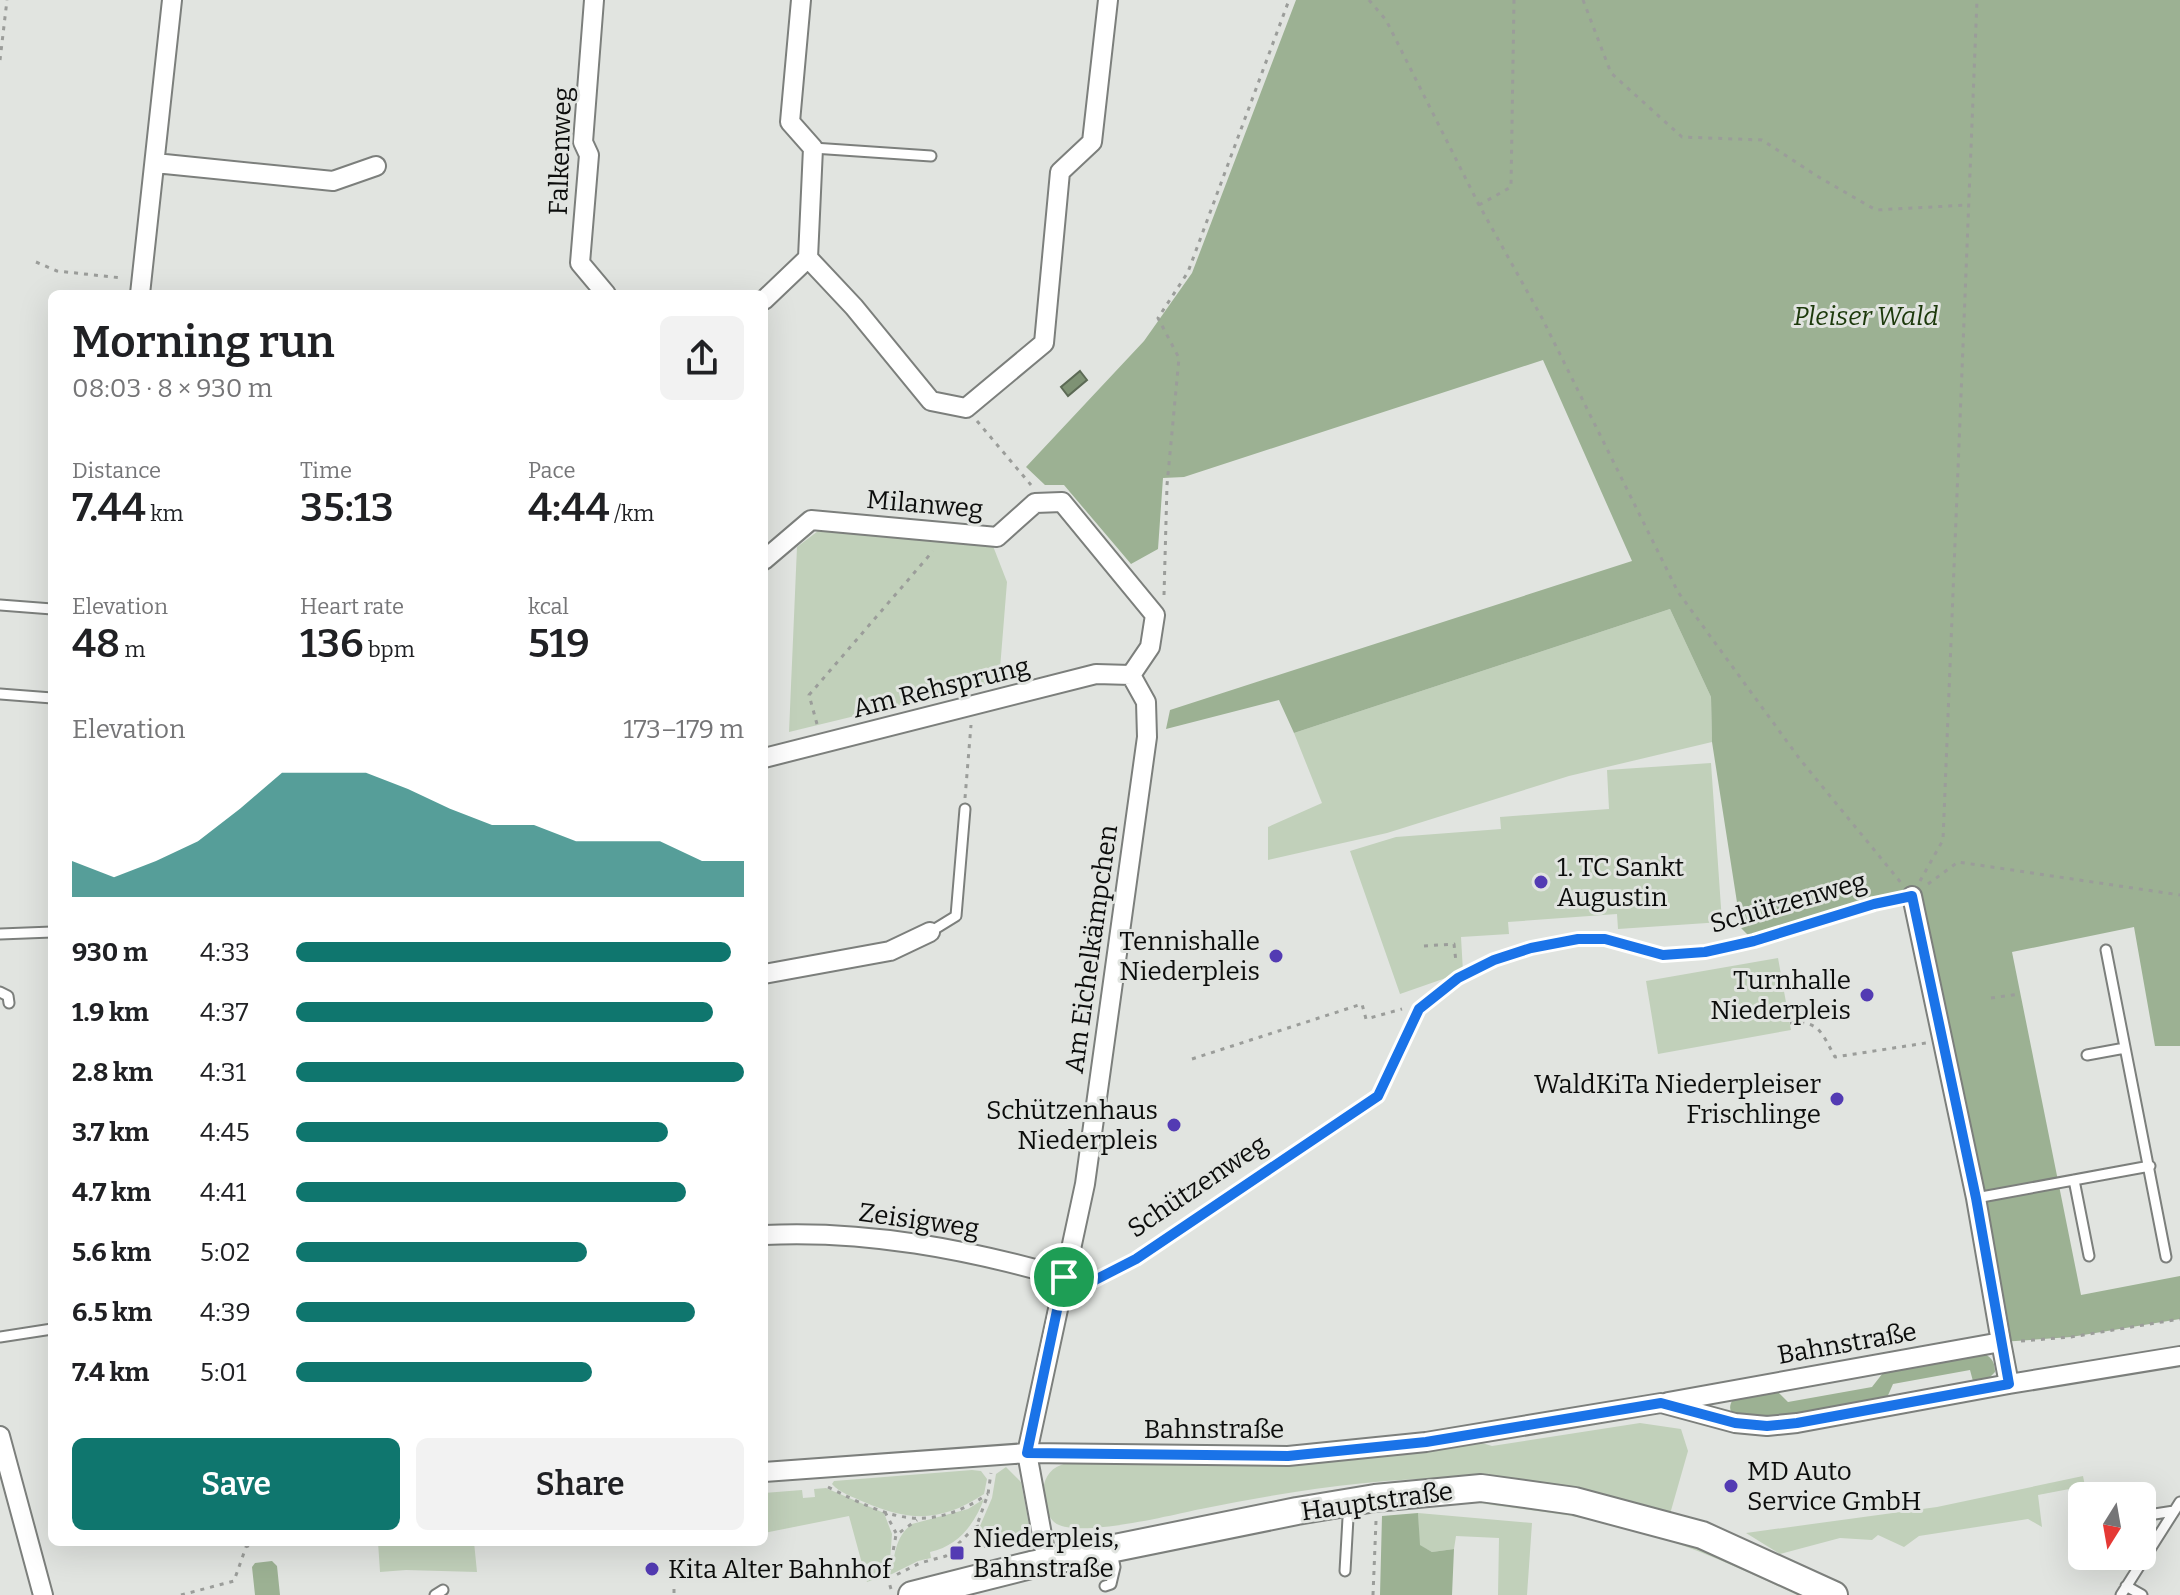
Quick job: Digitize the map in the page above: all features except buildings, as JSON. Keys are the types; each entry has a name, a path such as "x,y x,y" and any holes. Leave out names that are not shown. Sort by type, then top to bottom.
{"main road":[{"name":"Hauptstraße","path":"912,1595 952,1590 994,1574 1111,1548 1345,1503 1481,1488 1575,1501 1702,1535 1834,1595"}],"street":[{"path":"141,287 172,0"},
{"name":"Falkenweg","path":"594,0 583,142 589,155 580,263 603,290"},
{"path":"768,296 808,258 813,148 790,122 801,0"},
{"path":"808,258 854,307 931,401 966,408 1044,343 1060,172 1092,142 1103,3"},
{"path":"155,163 333,181 376,166"},
{"path":"1062,502 1155,615 1150,647 1131,675"},
{"name":"Milanweg","path":"768,557 811,520 997,537 1035,503 1062,502"},
{"name":"Am Rehsprung","path":"768,757 1096,674 1131,675"},
{"name":"Am Eichelkämpchen","path":"1047,1562 1027,1453 1085,1184 1147,737 1146,702 1131,675"},
{"path":"1912,896 1976,1198 2009,1384"},
{"path":"768,973 890,951 930,932"},
{"name":"Zeisigweg","path":"768,1235 835,1235 898,1241 989,1256 1064,1277"},
{"name":"Bahnstraße","path":"768,1472 1027,1453 1288,1456 1426,1442 2001,1342"},
{"name":"Bahnstraße","path":"1661,1403 1735,1423 1767,1426 2180,1356"},
{"path":"0,1436 43,1595"}],"lane":[{"path":"813,148 931,156"},
{"path":"0,605 48,609"},
{"path":"0,694 48,698"},
{"path":"930,932 956,916 965,809"},
{"name":"Schützenweg","path":"1064,1277 1093,1281 1136,1259 1378,1096 1419,1009 1458,978 1494,960 1531,948 1578,939 1605,939 1663,955 1705,952 1912,896"},
{"path":"0,934 48,932"},
{"path":"2106,950 2166,1257"},
{"path":"0,992 8,996 9,1003"},
{"path":"2087,1055 2125,1048"},
{"path":"1976,1198 2150,1166"},
{"path":"2074,1180 2089,1256"},
{"path":"0,1337 48,1330"},
{"path":"1345,1503 1348,1518 1345,1571"},
{"path":"2156,1512 2177,1507"},
{"path":"2156,1540 2177,1507"},
{"path":"1105,1586 1111,1584 1115,1567 1111,1548"},
{"path":"2137,1570 2124,1591 2142,1595"}],"path":[{"path":"0,60 7,0"},
{"path":"1163,606 1167,485 1179,358 1158,318 1188,272 1289,0"},
{"path":"1369,0 1386,20 1479,205 1542,318 1678,592 1799,758 1912,896"},
{"path":"1479,205 1511,187 1514,0"},
{"path":"1583,0 1611,73 1682,137 1762,140 1876,210 1969,205"},
{"path":"1912,896 1943,840 1977,0"},
{"path":"36,262 57,271 141,287"},
{"path":"966,408 1033,488 1062,502"},
{"path":"822,743 809,695 948,533"},
{"path":"965,809 973,706"},
{"path":"1912,896 1958,862 2180,895"},
{"path":"1424,946 1454,944 1458,978"},
{"path":"1991,998 2020,994"},
{"path":"1192,1059 1362,1004 1366,1019 1398,1009 1419,1009"},
{"path":"1790,1023 1807,1021 1819,1029 1835,1057 1943,1041"},
{"path":"2001,1342 2071,1337 2180,1319"},
{"path":"888,1579 920,1563 946,1556 977,1525 988,1494 991,1455"},
{"path":"794,1469 850,1498 917,1520"},
{"path":"896,1535 917,1520 966,1508 988,1494"},
{"path":"1373,1595 1375,1498"},
{"path":"885,1512 896,1535 888,1579 893,1595"},
{"path":"977,1525 994,1574"},
{"path":"181,1595 234,1581 248,1546"}],"shaded area":[{"path":"1080,371 1087,380 1068,396 1061,387"},
{"path":"818,531 993,546 1007,582 999,681 789,732 797,547"},
{"path":"1670,609 1711,697 1712,742 1569,776 1387,833 1268,860 1268,827 1322,803 1294,733"},
{"name":"1. TC Sankt Augustin","path":"1711,763 1722,922 1618,929 1617,914 1508,922 1509,934 1461,937 1463,972 1400,994 1350,851 1396,837 1501,829 1500,817 1609,809 1607,770"},
{"path":"1778,958 1791,1030 1658,1054 1646,981"},
{"path":"1640,1423 1681,1429 1688,1451 1670,1514 1611,1496 1553,1485 1495,1479 1437,1478 1320,1488 1124,1524 1080,1528 1053,1521 1043,1499 1048,1475 1053,1469 1067,1463 1282,1466 1482,1443 1492,1446"},
{"path":"1006,1467 1021,1482 1030,1530 1023,1542 1015,1547 991,1547 980,1526 992,1498 996,1474"},
{"path":"981,1471 987,1479 984,1494 954,1510 926,1516 881,1509 832,1484 834,1481"},
{"path":"2083,1476 2084,1482 2068,1482 2068,1489 2038,1495 2042,1527 2028,1519 1919,1536 1904,1547 1878,1535 1872,1540 1840,1538 1780,1554 1746,1533 1937,1507"},
{"path":"826,1488 884,1513 892,1534 889,1574 867,1582 849,1516 768,1532 768,1493 802,1490 803,1498 815,1497 814,1489"},
{"path":"984,1499 970,1526 957,1539 930,1552 931,1558 890,1575 899,1541 912,1524 968,1509"},
{"path":"1482,1500 1577,1514 1648,1530 1706,1550 1807,1595 1797,1595 1706,1555 1637,1530 1576,1517 1466,1501"},
{"path":"1418,1513 1532,1523 1527,1595 1498,1595 1499,1538 1456,1536 1454,1549 1432,1552 1419,1545"},
{"path":"378,1546 474,1546 477,1572 380,1572"}],"green space":[{"name":"Pleiser Wald","path":"1296,0 2180,0 2180,1046 2155,1046 2134,927 2012,952 2081,1295 2180,1276 2180,1319 2071,1337 2001,1342 1912,896 1754,941 1741,928 1712,742 1711,697 1670,609 1294,733 1279,700 1166,729 1170,710 1632,561 1543,360 1184,477 1163,478 1158,549 1131,564 1064,485 1045,485 1026,467 1144,341 1192,273"},
{"path":"1980,1352 1992,1359 1995,1368 1984,1383 1974,1385 1970,1370 1893,1384 1886,1400 1829,1410 1791,1416 1753,1417 1734,1416 1730,1410 1733,1399 1775,1389 1788,1402 1872,1387 1886,1369"},
{"path":"1418,1513 1420,1545 1432,1552 1454,1549 1452,1595 1380,1595 1382,1516"},
{"path":"272,1561 277,1566 280,1595 255,1595 252,1567 255,1563"}],"place":[{"name":"1. TC Sankt Augustin","path":"1541,882"},
{"name":"Tennishalle Niederpleis","path":"1276,956"},
{"name":"Turnhalle Niederpleis","path":"1867,995"},
{"name":"WaldKiTa Niederpleiser Frischlinge","path":"1837,1099"},
{"name":"Schützenhaus Niederpleis","path":"1174,1125"},
{"name":"MD Auto Service GmbH","path":"1731,1486"},
{"name":"Niederpleis, Bahnstraße","path":"957,1553"},
{"name":"Kita Alter Bahnhof","path":"652,1569"}],"route":[{"path":"1912,896 1976,1198 2009,1384 1767,1426 1735,1423 1661,1403 1426,1442 1288,1456 1027,1453 1064,1277 1093,1281 1136,1259 1378,1096 1419,1009 1458,978 1494,960 1531,948 1578,939 1605,939 1663,955 1705,952 1912,896"}]}
